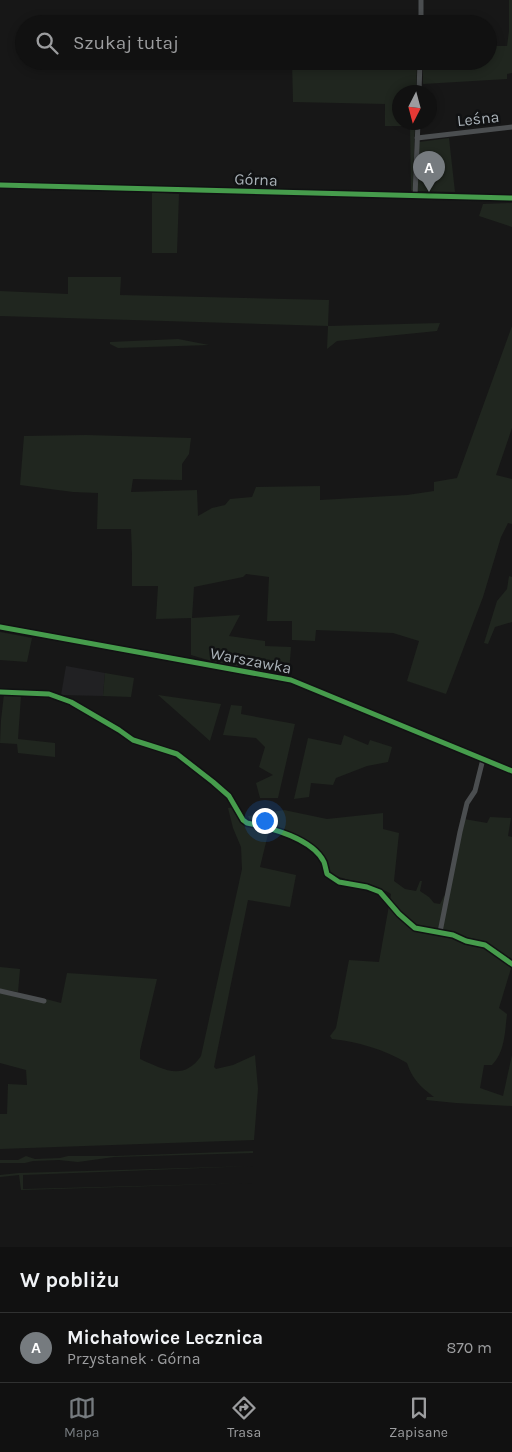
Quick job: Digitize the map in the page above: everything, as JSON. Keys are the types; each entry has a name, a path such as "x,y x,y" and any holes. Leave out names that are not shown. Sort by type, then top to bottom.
{"street":[{"path":"421,0 421,15"},
{"path":"419,85 420,70"},
{"name":"Leśna","path":"417,138 512,127"},
{"path":"415,196 418,130"},
{"name":"Górna","path":"0,185 512,198"},
{"name":"Warszawka","path":"0,627 291,680 512,771"},
{"path":"0,692 49,694 71,702 133,740 176,754 229,796 243,820 247,823 280,832 311,847 324,861 326,874 339,882 367,886 380,892 399,914 415,928 440,932 485,945 512,964"},
{"path":"440,932 467,803 475,791 483,759"},
{"path":"0,991 44,1000"}],"shaded area":[{"path":"509,0 512,0 512,73 507,74 507,79 423,84 423,70 497,70 497,46 507,46"},
{"path":"292,70 417,70 416,85 392,85 392,126 385,126 385,104 293,102"},
{"path":"410,130 415,130 413,190 411,191"},
{"path":"449,138 455,192 417,191 419,142"},
{"path":"152,192 179,194 177,253 152,253"},
{"path":"512,203 512,227 479,216 483,204"},
{"path":"68,277 121,277 120,295 329,300 328,326 0,316 0,291 68,294"},
{"path":"440,323 437,331 337,341 327,349 328,326"},
{"path":"512,326 512,428 496,475 512,479 512,524 508,523 501,537 483,597 446,694 407,681 419,641 393,633 316,630 315,641 292,640 292,621 267,621 269,577 246,574 243,577 194,587 192,618 240,615 229,636 265,641 265,646 291,647 289,674 239,667 191,655 191,618 156,619 158,586 132,586 131,529 97,529 98,493 73,492 20,485 24,436 86,435 191,438 189,454 182,464 182,480 133,479 131,492 197,490 198,516 212,508 225,505 230,499 252,497 256,487 320,486 320,500 407,495 434,491 434,482 457,478"},
{"path":"178,339 209,345 118,348 110,344 110,342"},
{"path":"509,576 512,577 512,622 495,627 488,644 484,643 497,601 507,589"},
{"path":"0,632 32,638 27,662 0,660"},
{"path":"66,666 105,673 103,696 61,695"},
{"path":"105,673 134,678 131,697 103,696"},
{"path":"4,694 21,696 18,739 55,743 55,757 18,753 17,744 0,743"},
{"path":"158,695 221,704 210,741"},
{"path":"231,705 242,706 241,714 295,724 278,798 260,798 256,783 273,775 259,767 265,747 256,738 223,735"},
{"path":"344,735 368,745 370,740 392,747 388,762 367,766 336,778 333,785 311,783 309,797 294,799 308,738 341,745"},
{"path":"234,807 242,821 269,830 260,867 296,875 290,907 248,900 214,1067 216,1069 233,1065 255,1055 258,1089 254,1140 0,1149 0,1114 7,1114 8,1084 27,1085 26,1070 0,1063 0,993 45,1003 46,999 61,1003 67,973 157,979 140,1051 140,1059 165,1069 180,1071 194,1064 201,1056 242,869 241,847 233,828 228,808"},
{"path":"284,810 327,819 383,813 383,829 399,833 394,881 405,889 416,891 420,881 422,881 420,891 434,903 440,904 444,896 448,894 464,819 487,823 490,817 511,818 508,836 512,837 512,965 499,1008 507,1014 506,1027 500,1054 492,1065 484,1065 480,1088 503,1096 512,1055 512,1106 426,1100 427,1097 434,1097 418,1082 407,1063 371,1047 332,1039 330,1036 336,1028 349,960 379,962 391,894 329,874 326,861 312,844 273,827 250,821 248,816"},
{"path":"0,967 20,969 18,992 0,989"},
{"path":"253,1151 253,1153 114,1157 78,1162 59,1160 0,1163 0,1160 18,1160 26,1156 35,1159 68,1156"},
{"path":"253,1166 23,1175 23,1189 253,1183 21,1190 19,1175 0,1177 0,1175 19,1173"}],"cycle path":[{"path":"0,185 512,198"},
{"path":"0,627 291,680 512,771"},
{"path":"0,692 49,694 71,702 133,740 177,754 229,796 243,820 247,823 279,831 301,840 318,854 324,862 327,874 339,882 367,887 380,892 399,914 415,928 453,935 466,941 485,945 512,964"}],"place":[{"name":"Michałowice Lecznica","path":"429,192"}]}
